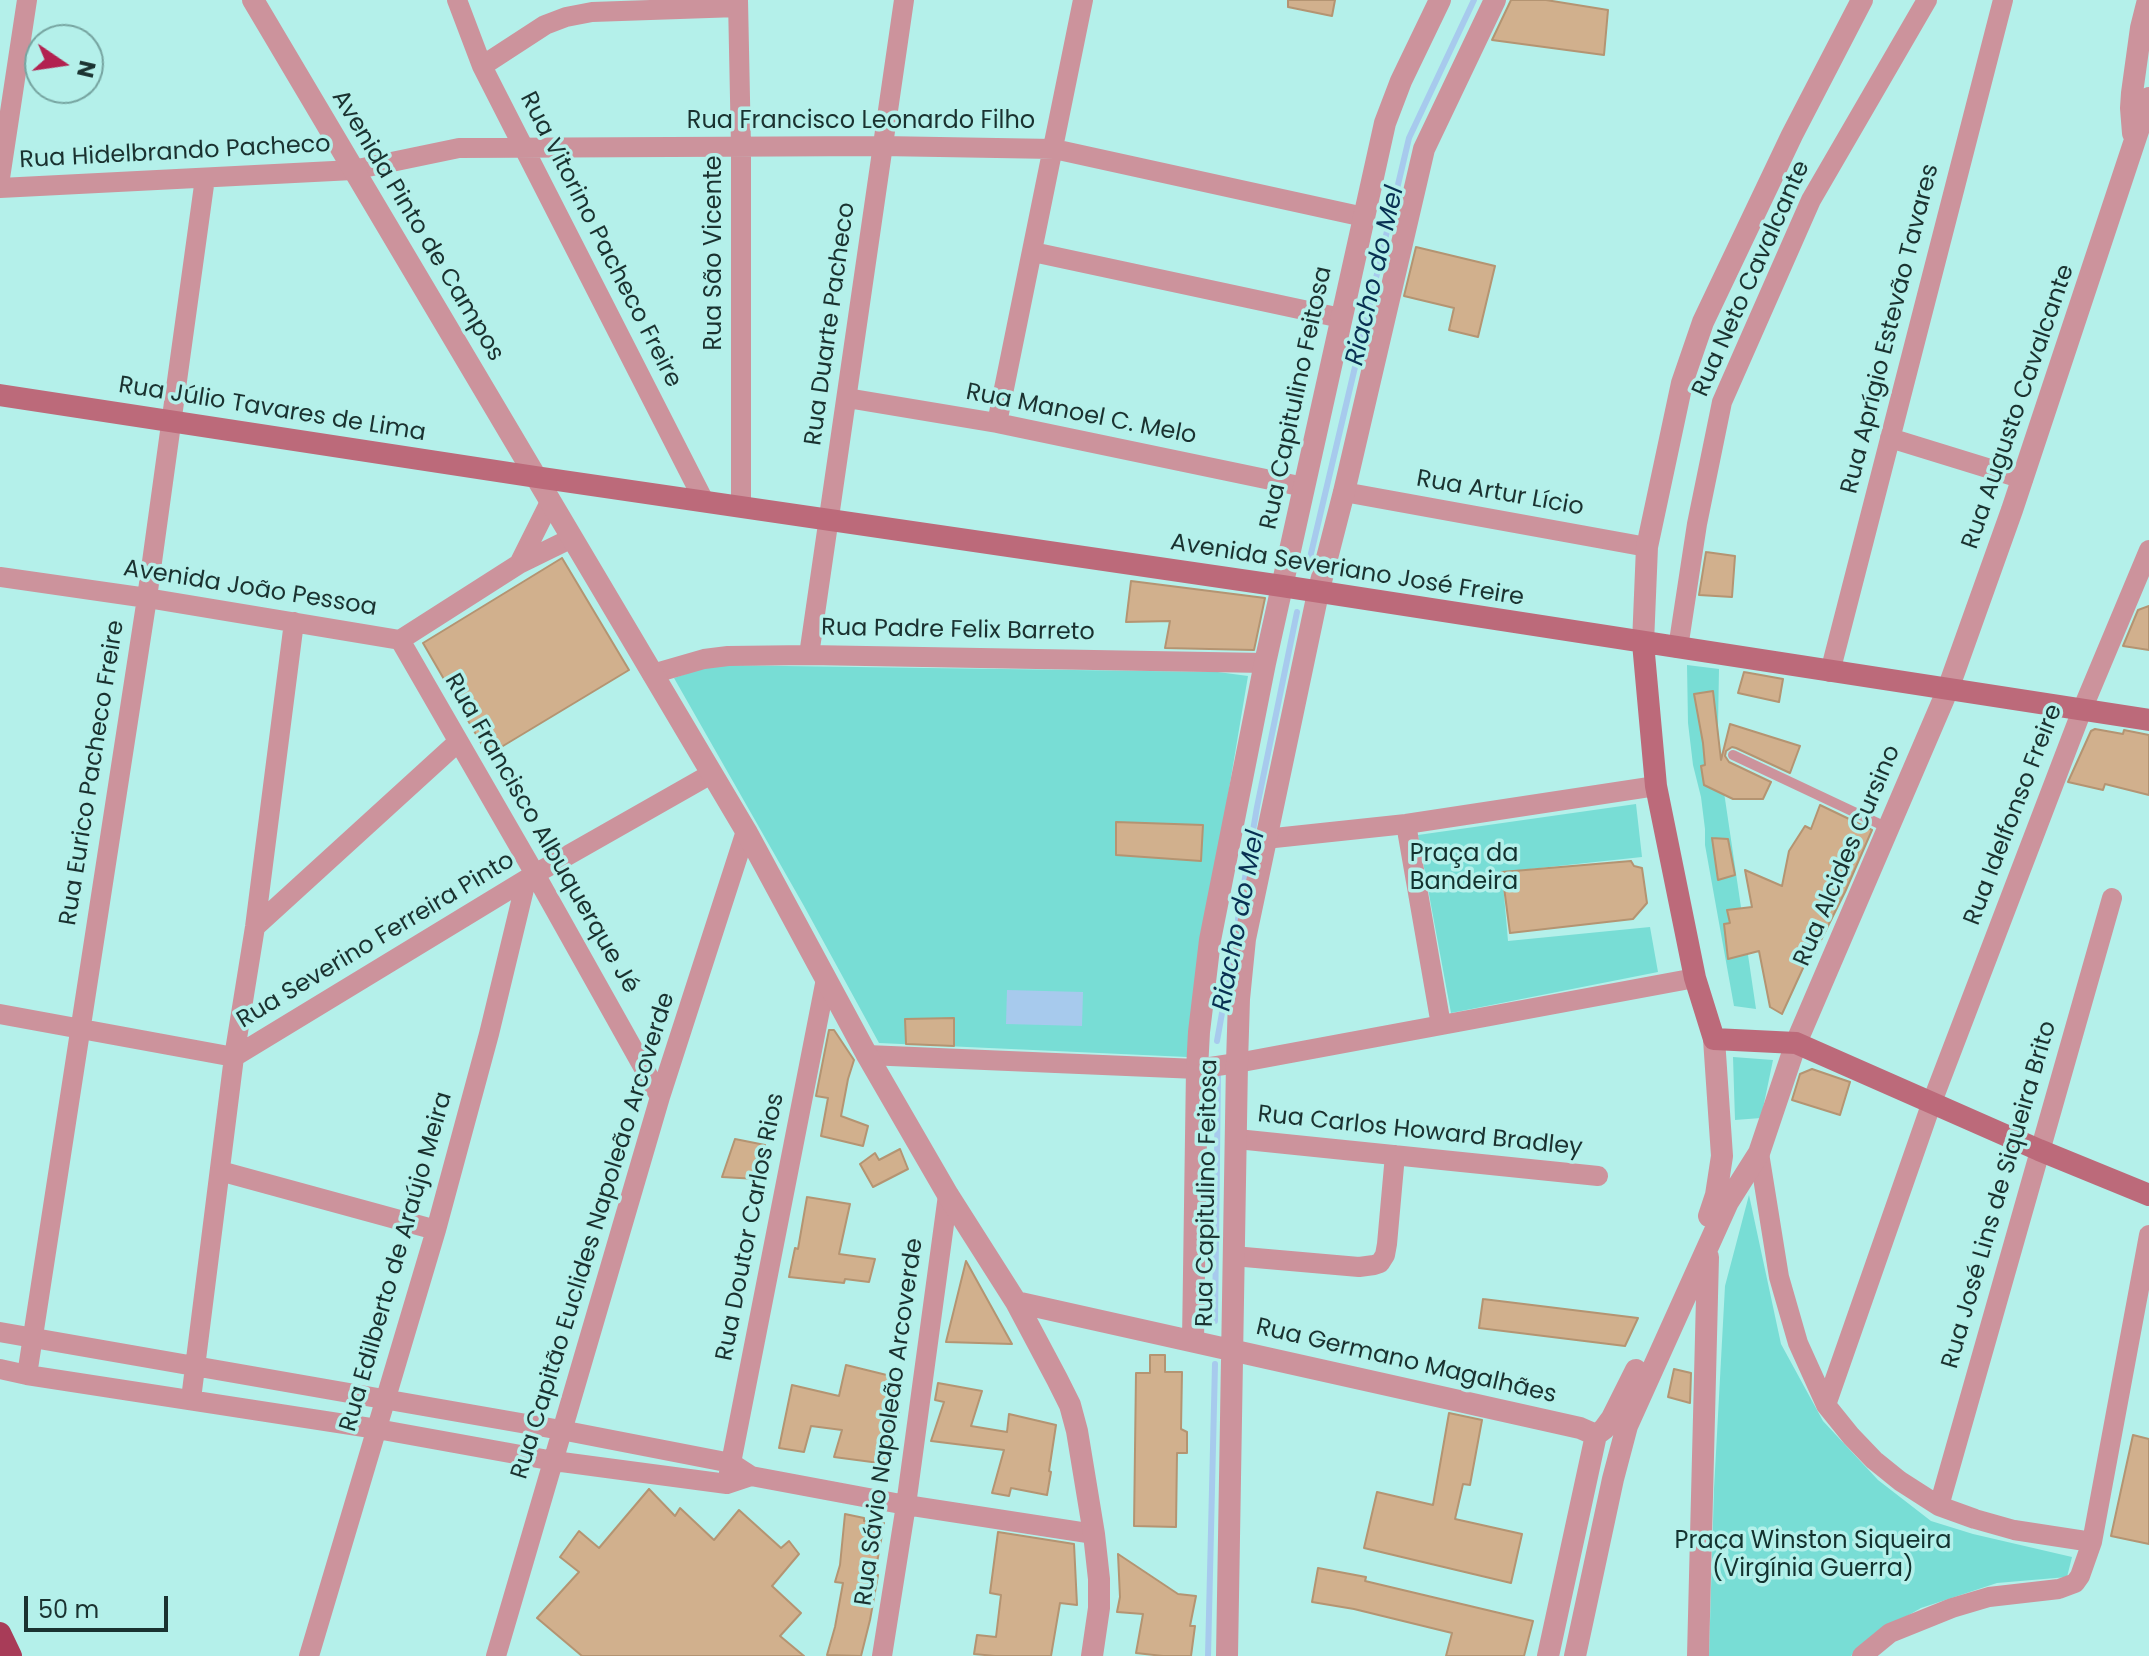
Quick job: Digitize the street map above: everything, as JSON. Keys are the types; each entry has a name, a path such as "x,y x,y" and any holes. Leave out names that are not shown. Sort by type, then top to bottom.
{"highway":[{"path":"0,1633 11,1656"}],"main road":[{"name":"Rua Júlio Tavares de Lima","path":"0,395 536,477"},
{"name":"Avenida Severiano José Freire","path":"536,477 1282,586 2149,720"},
{"path":"1643,643 1656,786 1695,978 1714,1039 1796,1043 2149,1195"}],"street":[{"path":"0,178 27,0"},
{"name":"Avenida Pinto de Campos","path":"253,0 746,831 867,1055 948,1195 1016,1302 1070,1405 1077,1431 1099,1579 1099,1608 1092,1656"},
{"name":"Rua Vitorino Pacheco Freire","path":"457,0 482,66 704,501"},
{"name":"Rua Duarte Pacheco","path":"809,655 904,0"},
{"path":"997,423 1083,0"},
{"name":"Rua Capitulino Feitosa","path":"1193,1341 1197,1069 1210,940 1265,663 1385,123 1401,81 1440,0"},
{"name":"Rua Capitulino Feitosa","path":"1227,1656 1237,1063 1245,939 1318,593 1424,149 1495,0"},
{"name":"Rua Neto Cavalcante","path":"1643,643 1647,547 1682,383 1703,322 1792,135 1862,0"},
{"name":"Rua Neto Cavalcante","path":"1678,648 1697,524 1722,402 1811,200 1927,0"},
{"name":"Rua Aprígio Estevão Tavares","path":"1830,672 2003,0"},
{"name":"Rua Augusto Cavalcante","path":"2142,143 2132,119 2132,93 2148,0"},
{"path":"482,66 545,25 566,17 592,12 738,4"},
{"name":"Rua São Vicente","path":"738,4 741,507"},
{"name":"Rua Augusto Cavalcante","path":"1948,689 2142,143 2149,98"},
{"name":"Rua Francisco Leonardo Filho","path":"353,170 459,148 882,146 1054,149 1364,217"},
{"name":"Rua Hidelbrando Pacheco","path":"0,188 353,170"},
{"name":"Rua Eurico Pacheco Freire","path":"27,1375 147,598 205,178"},
{"path":"1033,252 1341,318"},
{"name":"Rua Manoel C. Melo","path":"847,398 997,423 1304,487"},
{"path":"1890,438 2023,479"},
{"name":"Rua Artur Lício","path":"1344,492 1647,547"},
{"path":"519,564 550,502"},
{"name":"Avenida João Pessoa","path":"0,577 400,640 519,564 572,538"},
{"name":"Rua Idelfonso Freire","path":"1826,1405 1932,1102 2082,710 2142,588 2149,550"},
{"path":"191,1399 294,622"},
{"name":"Rua Francisco Albuquerque Jé","path":"400,640 531,878 660,1097"},
{"name":"Rua Padre Felix Barreto","path":"652,674 704,659 728,656 1265,663"},
{"name":"Rua Alcides Cursino","path":"1575,1656 1627,1426 1728,1202 1759,1153 1796,1043 1948,689"},
{"path":"255,927 458,742"},
{"name":"Rua Severino Ferreira Pinto","path":"0,1014 234,1057 531,878 711,774"},
{"path":"1265,839 1406,824 1656,786"},
{"path":"1406,824 1441,1025"},
{"name":"Rua Capitão Euclides Napoleão Arcoverde","path":"496,1656 660,1097 746,831"},
{"name":"Rua Edilberto de Araújo Meira","path":"309,1656 436,1230 531,878"},
{"name":"Rua José Lins de Siqueira Brito","path":"1939,1506 2112,898"},
{"path":"867,1055 1197,1069 1695,978"},
{"name":"Rua Doutor Carlos Rios","path":"727,1484 826,979"},
{"path":"1548,1656 1596,1435 1612,1418 1653,1336 1716,1195 1722,1156 1714,1039"},
{"name":"Rua Carlos Howard Bradley","path":"1237,1139 1598,1176"},
{"path":"1759,1153 1779,1277 1798,1343 1826,1405 1851,1436 1900,1481 1939,1506 2014,1530 2092,1542"},
{"path":"1233,1256 1359,1267 1380,1263 1387,1244 1395,1155"},
{"path":"220,1171 436,1230"},
{"name":"Rua Sávio Napoleão Arcoverde","path":"882,1656 948,1195"},
{"path":"1862,1656 1890,1633 1952,1608 1989,1597 2059,1589 2075,1583 2080,1576 2092,1542 2149,1235"},
{"path":"1698,1656 1708,1246"},
{"name":"Rua Germano Magalhães","path":"1016,1302 1565,1425 1596,1435"},
{"path":"0,1332 561,1430 731,1463 751,1476 906,1505 1094,1534"},
{"path":"0,1369 377,1429 554,1461 727,1484 751,1476"},
{"path":"1596,1435 1610,1458 1613,1479"},
{"path":"1560,1601 1585,1606"}],"lane":[{"path":"1733,755 1888,828"}],"green space":[{"path":"712,665 1218,672 1248,676 1193,1004 1187,1057 879,1043 674,678"},
{"path":"1687,665 1719,669 1720,765 1756,1009 1734,1006 1705,845 1701,797 1693,765 1688,723"},
{"name":"Praça da Bandeira","path":"1636,804 1642,857 1502,872 1508,941 1650,927 1658,972 1451,1013 1418,835"},
{"path":"1733,1057 1773,1060 1761,1118 1735,1120"},
{"name":"Praça Winston Siqueira (Virgínia Guerra)","path":"1749,1195 1781,1344 1823,1421 1878,1480 1931,1521 2072,1557 2067,1577 1997,1583 1921,1608 1874,1635 1851,1656 1709,1656 1725,1286"}],"shaded area":[{"path":"1007,990 1083,992 1082,1026 1006,1024"}],"building":[{"path":"1288,0 1335,0 1332,16 1288,7"},
{"path":"1511,0 1546,0 1608,10 1604,55 1492,40"},
{"path":"1416,247 1495,266 1478,337 1449,330 1454,308 1404,296"},
{"path":"1706,552 1735,556 1732,597 1699,595"},
{"path":"562,558 629,670 488,755 423,643"},
{"path":"1131,581 1265,598 1254,650 1165,648 1170,621 1126,622"},
{"path":"2149,606 2149,650 2123,646 2138,610"},
{"path":"1744,672 1783,679 1779,702 1738,693"},
{"path":"1713,691 1721,760 1730,724 1800,746 1790,773 1736,748 1726,751 1729,762 1771,782 1763,799 1733,799 1704,785 1701,766 1705,765 1703,743 1694,694"},
{"path":"2091,731 2149,735 2149,795 2105,784 2103,790 2068,782"},
{"path":"1820,805 1872,830 1845,892 1814,954 1809,955 1782,1014 1770,1007 1759,951 1728,959 1724,924 1730,923 1727,910 1752,907 1745,870 1782,886 1789,851 1805,826 1811,829"},
{"path":"1116,822 1203,825 1201,861 1116,855"},
{"path":"1712,838 1728,839 1735,875 1718,880"},
{"path":"1631,861 1634,866 1642,868 1647,903 1633,919 1510,933 1502,872"},
{"path":"954,1018 954,1046 906,1044 905,1019"},
{"path":"829,1030 834,1030 854,1060 841,1116 868,1126 863,1146 821,1136 828,1098 816,1096"},
{"path":"1812,1069 1850,1082 1840,1115 1792,1100 1800,1074"},
{"path":"735,1139 765,1145 757,1179 722,1177"},
{"path":"900,1149 908,1169 873,1187 860,1164 875,1153 879,1160"},
{"path":"807,1197 850,1204 839,1254 875,1259 869,1282 845,1279 844,1283 789,1277 795,1248 798,1249"},
{"path":"966,1261 1012,1344 946,1342"},
{"path":"1483,1299 1638,1318 1625,1346 1479,1328"},
{"path":"1150,1355 1165,1355 1165,1372 1182,1372 1181,1429 1187,1432 1187,1453 1177,1453 1176,1527 1134,1526 1136,1373 1150,1373"},
{"path":"846,1365 899,1378 899,1411 887,1464 834,1457 842,1430 811,1426 804,1452 779,1448 792,1385 839,1396"},
{"path":"1674,1369 1691,1373 1690,1403 1668,1397"},
{"path":"938,1383 982,1391 971,1426 1007,1432 1009,1414 1056,1425 1047,1495 1011,1488 1009,1496 992,1493 1004,1450 931,1441 944,1402 935,1400"},
{"path":"1449,1413 1482,1420 1470,1485 1463,1484 1455,1519 1522,1534 1511,1583 1364,1548 1377,1492 1433,1505"},
{"path":"2133,1435 2149,1439 2149,1544 2111,1536"},
{"path":"649,1489 675,1516 680,1508 714,1540 739,1510 781,1548 789,1541 799,1554 772,1586 801,1613 780,1636 804,1656 582,1656 537,1618 579,1572 560,1557 579,1531 599,1548"},
{"path":"845,1514 864,1518 864,1521 884,1523 875,1574 878,1575 861,1656 827,1655 843,1583 835,1582 840,1565"},
{"path":"998,1532 1074,1544 1077,1605 1060,1603 1051,1656 974,1654 977,1635 996,1637 1001,1595 990,1593"},
{"path":"1118,1554 1178,1594 1196,1596 1190,1626 1195,1626 1191,1656 1136,1653 1143,1614 1117,1612 1120,1597"},
{"path":"1318,1568 1366,1577 1365,1581 1533,1621 1524,1656 1446,1656 1452,1633 1312,1602"}],"waterway":[{"name":"Riacho do Mel","path":"1309,562 1409,138 1474,0"},
{"name":"Riacho do Mel","path":"1238,919 1257,807 1297,612"},
{"name":"Riacho do Mel","path":"1217,1041 1234,946"},
{"name":"Riacho do Mel","path":"1215,1321 1218,1076"},
{"name":"Riacho do Mel","path":"1208,1656 1215,1364"}]}
